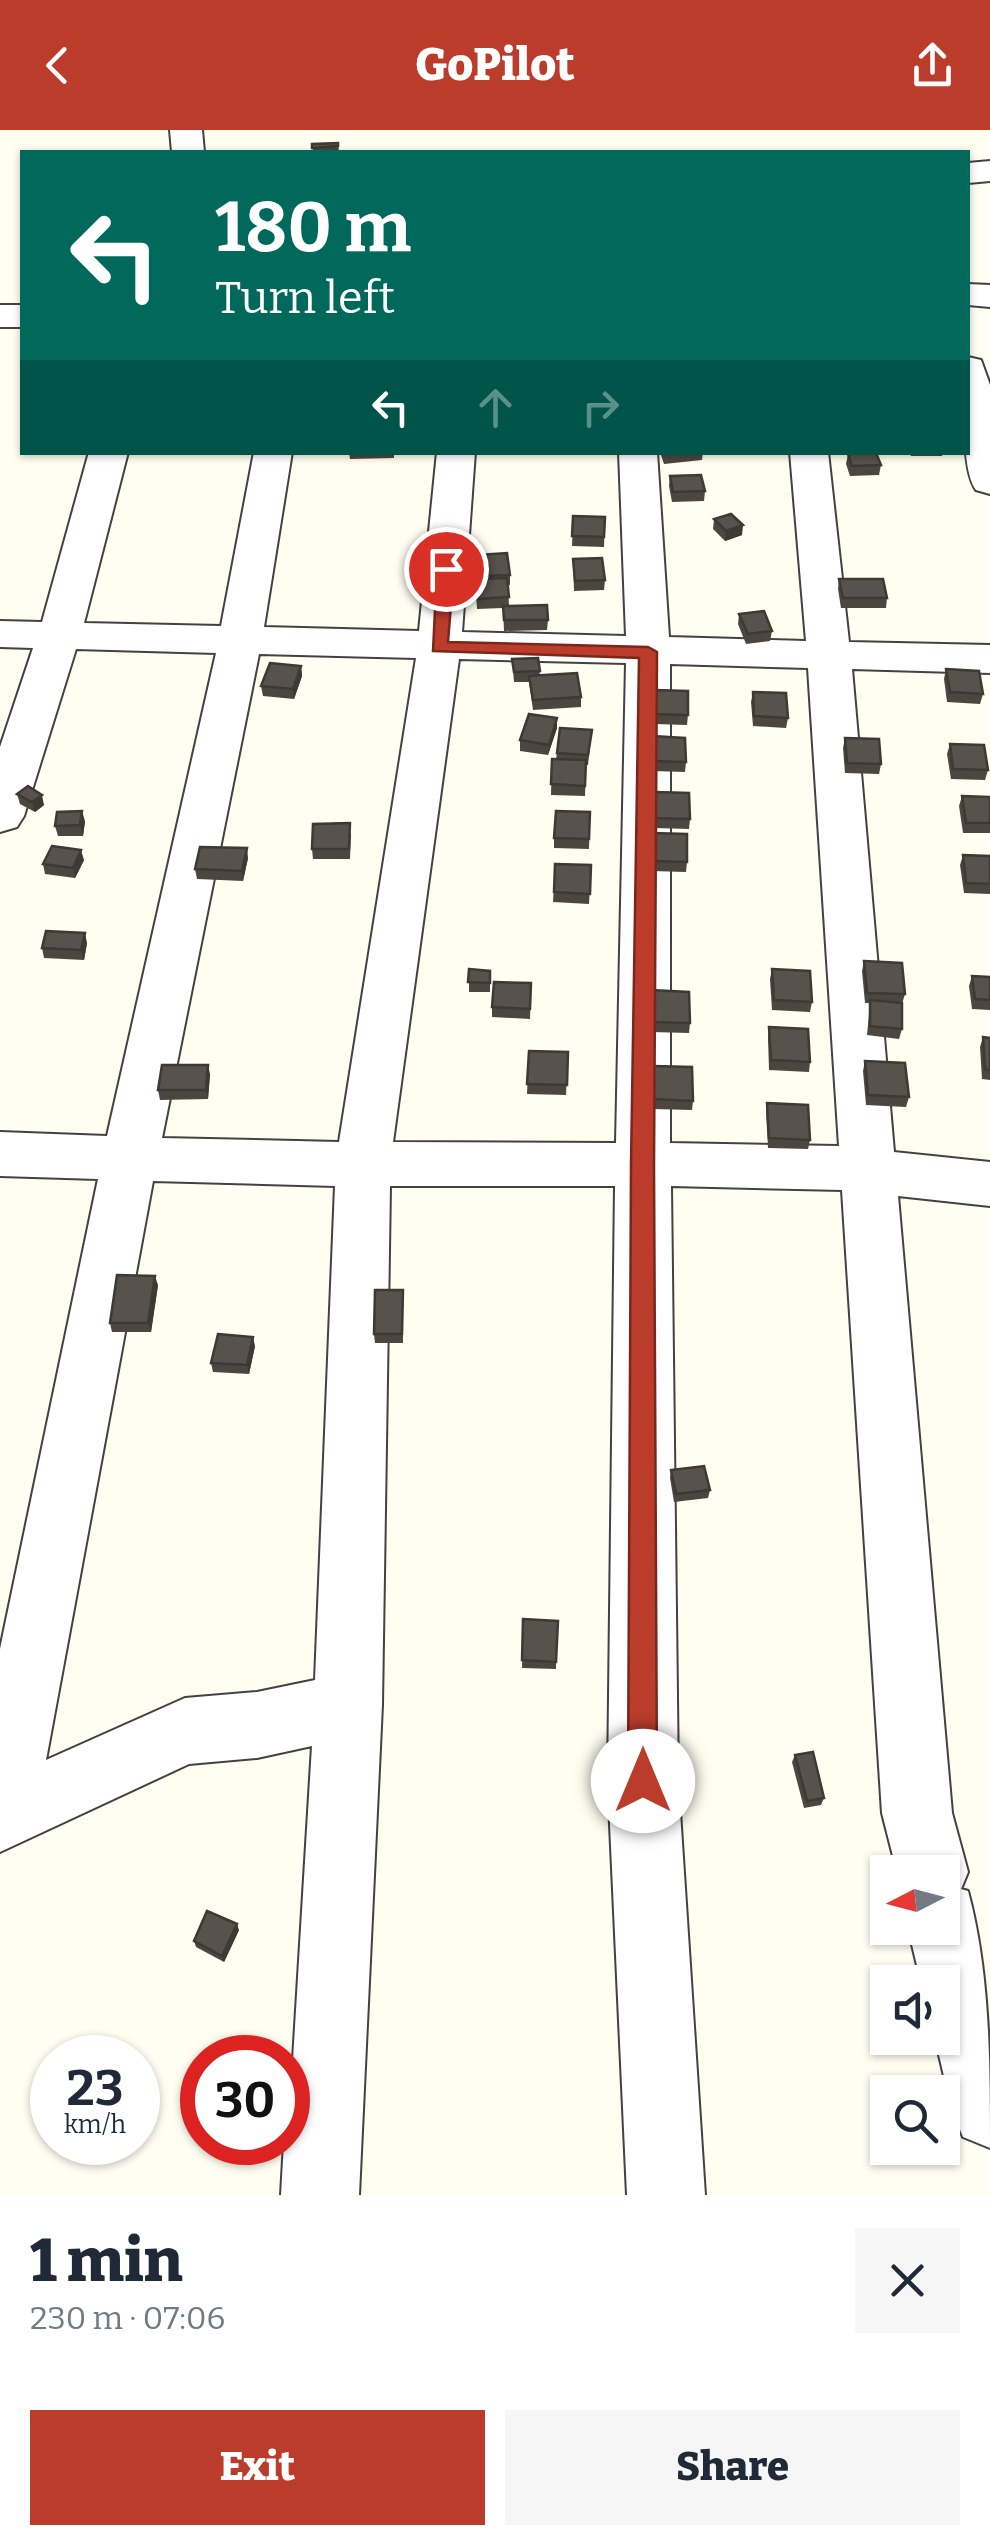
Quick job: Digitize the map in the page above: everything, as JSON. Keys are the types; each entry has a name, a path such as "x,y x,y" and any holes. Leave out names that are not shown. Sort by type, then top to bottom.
{"street":[{"path":"970,378 990,482"},
{"path":"0,816 59,636 108,455"},
{"path":"272,455 240,641 130,1158 0,1817 185,1731 257,1725 348,1706"},
{"path":"320,2195 348,1706 363,1164 439,647 456,455"},
{"path":"638,455 648,652 642,1165 643,1781 666,2195"},
{"path":"809,455 829,656 917,1813 928,1855"},
{"path":"0,634 990,659"},
{"path":"0,1154 363,1164 814,1165 990,1184"},
{"path":"949,1945 990,2110"}],"building":[{"path":"312,144 338,146 312,148"},
{"path":"848,455 877,455 881,465 852,466"},
{"path":"701,475 705,491 673,492 670,476"},
{"path":"731,514 743,525 726,531 714,519"},
{"path":"573,516 605,517 604,537 572,536"},
{"path":"507,553 510,575 482,576 479,555"},
{"path":"602,558 605,580 575,581 573,559"},
{"path":"507,578 509,597 477,599 475,579"},
{"path":"839,579 883,579 887,598 843,598"},
{"path":"547,605 548,620 504,620 503,606"},
{"path":"764,611 772,631 748,634 739,614"},
{"path":"538,658 540,671 514,672 512,659"},
{"path":"270,663 301,666 293,689 261,686"},
{"path":"946,669 979,671 983,694 950,692"},
{"path":"577,673 581,697 533,700 529,676"},
{"path":"655,690 688,691 688,715 655,714"},
{"path":"753,692 786,693 788,718 754,716"},
{"path":"529,714 557,718 549,745 520,740"},
{"path":"560,728 592,730 588,755 557,753"},
{"path":"652,736 685,738 686,762 652,761"},
{"path":"845,738 879,739 881,764 847,763"},
{"path":"950,744 984,745 988,770 953,769"},
{"path":"552,759 586,760 585,786 551,784"},
{"path":"28,786 42,795 32,802 17,794"},
{"path":"655,792 689,793 690,819 655,818"},
{"path":"962,796 990,797 990,823 966,823"},
{"path":"82,811 80,825 55,826 57,812"},
{"path":"556,811 590,812 589,839 554,838"},
{"path":"350,823 349,849 312,849 313,824"},
{"path":"651,833 687,834 687,862 652,861"},
{"path":"52,846 81,850 73,868 43,864"},
{"path":"200,847 247,848 242,871 195,869"},
{"path":"963,855 990,856 990,884 966,883"},
{"path":"555,864 591,865 590,894 554,892"},
{"path":"46,931 85,933 81,950 42,948"},
{"path":"864,961 902,963 905,994 867,993"},
{"path":"469,969 490,971 490,983 468,982"},
{"path":"772,969 810,971 812,1002 774,1000"},
{"path":"972,976 990,977 990,1000 975,999"},
{"path":"494,982 531,983 530,1009 492,1007"},
{"path":"651,990 689,992 690,1023 652,1022"},
{"path":"870,1000 902,1003 902,1029 870,1026"},
{"path":"769,1027 808,1029 810,1062 771,1060"},
{"path":"983,1037 990,1038 990,1070 985,1069"},
{"path":"529,1051 568,1052 567,1085 527,1084"},
{"path":"865,1061 905,1063 909,1097 868,1095"},
{"path":"162,1065 208,1065 206,1090 158,1090"},
{"path":"653,1066 692,1067 693,1101 653,1099"},
{"path":"767,1103 808,1105 810,1140 769,1138"},
{"path":"117,1275 155,1276 148,1323 110,1323"},
{"path":"375,1290 403,1290 402,1334 374,1334"},
{"path":"218,1334 253,1337 247,1365 211,1363"},
{"path":"704,1466 710,1490 676,1494 671,1470"},
{"path":"523,1619 558,1621 556,1662 522,1660"},
{"path":"813,1752 824,1798 807,1801 795,1755"},
{"path":"207,1911 237,1924 222,1956 194,1941"}],"route":[{"path":"446,569 439,647 648,652 642,1165 643,1781"}]}
